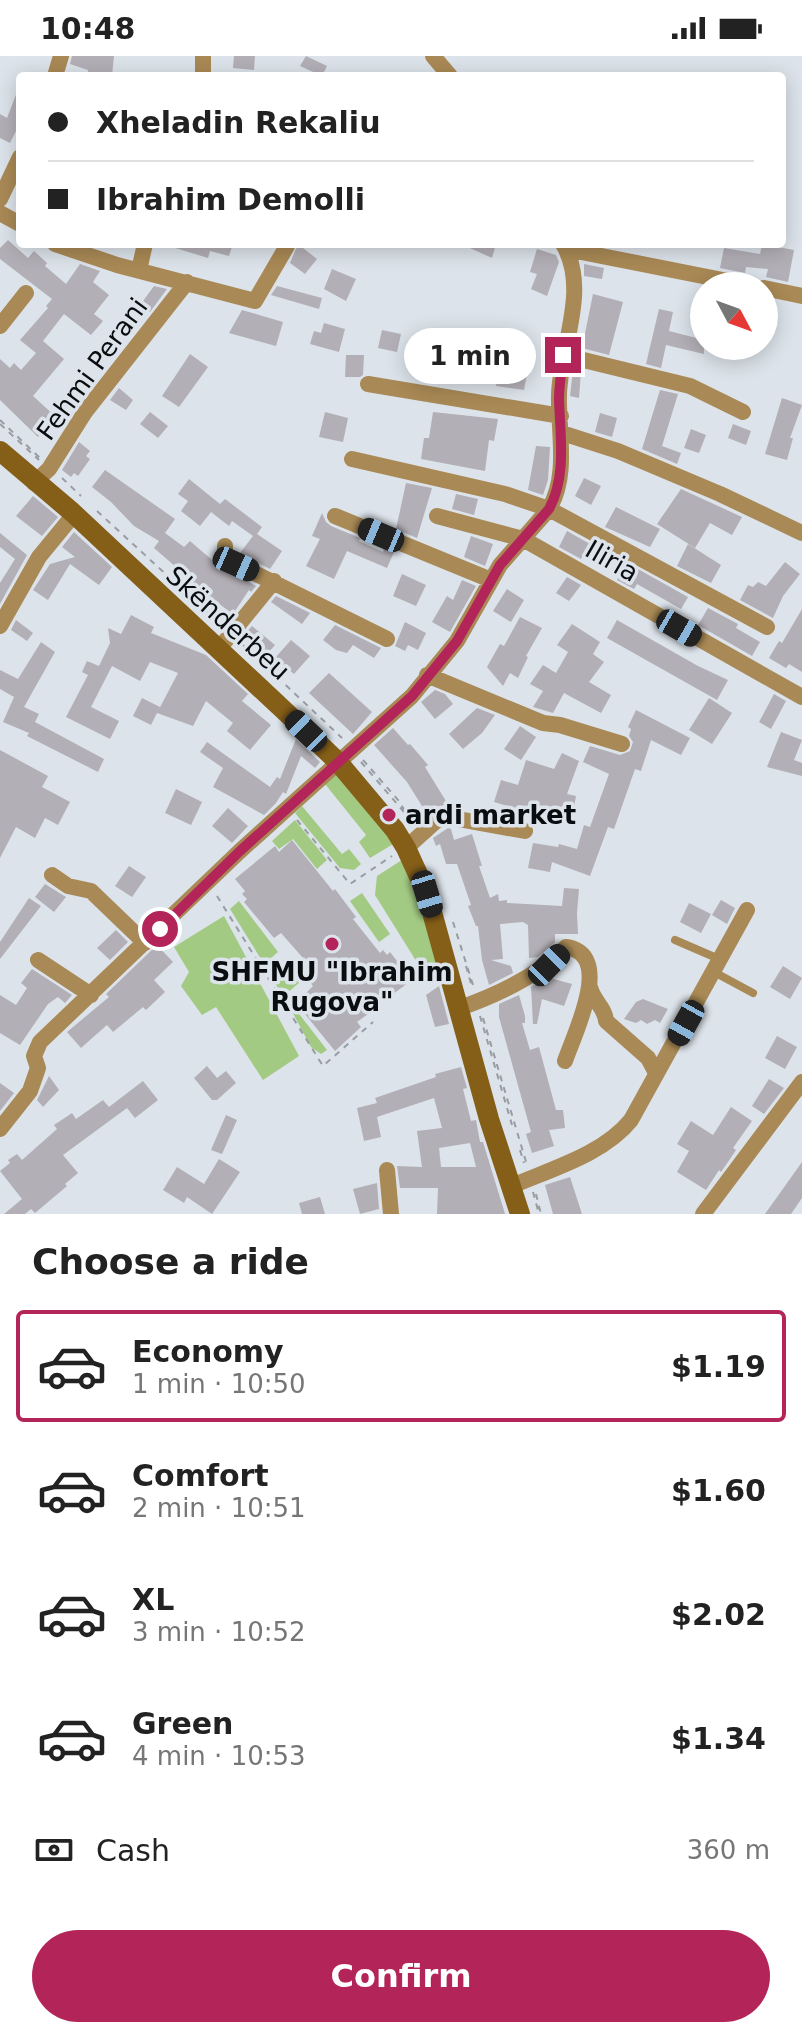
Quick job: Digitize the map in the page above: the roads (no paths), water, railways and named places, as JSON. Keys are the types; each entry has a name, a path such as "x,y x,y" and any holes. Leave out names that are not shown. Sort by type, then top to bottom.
{"main road":[{"name":"Skënderbeu","path":"0,451 34,483 72,512 338,762 377,806 406,848 427,894 489,1119 520,1214"}],"street":[{"path":"433,56 447,72"},
{"path":"0,199 16,165"},
{"path":"65,248 255,301 286,248"},
{"path":"139,270 144,248"},
{"path":"0,1129 30,1091 38,1068 34,1056 40,1042 412,696 457,641 491,580 549,509 555,499 562,433 559,396 563,355 571,328 572,269 566,248"},
{"path":"574,248 690,273"},
{"name":"Fehmi Perani","path":"34,483 49,469 85,412 187,282"},
{"path":"778,291 802,296"},
{"path":"0,326 26,293"},
{"path":"563,355 690,386 743,412"},
{"path":"368,384 561,416"},
{"path":"562,433 618,451 802,533"},
{"path":"352,459 505,494 549,509 767,627"},
{"path":"0,626 39,557 71,518 72,512"},
{"path":"335,516 491,580"},
{"name":"Iliria","path":"437,516 523,539 802,697"},
{"path":"225,546 225,557 387,639"},
{"path":"218,650 274,581"},
{"path":"427,675 543,723 560,725 622,744"},
{"path":"406,848 436,821 447,817 525,831"},
{"path":"52,875 68,886 91,891 145,943"},
{"path":"512,1186 592,1150 623,1131 747,910"},
{"path":"460,1008 549,965 566,947 578,951 587,959 590,987 565,1061"},
{"path":"38,960 91,995"},
{"path":"590,987 595,1001 606,1014 606,1021 648,1058 656,1073"},
{"path":"703,1214 802,1082"},
{"path":"387,1170 391,1214"}],"lane":[{"path":"675,940 753,993"}],"place":[{"name":"ardi market","path":"389,815"},
{"name":"SHFMU \"Ibrahim Rugova\"","path":"332,944"}]}
